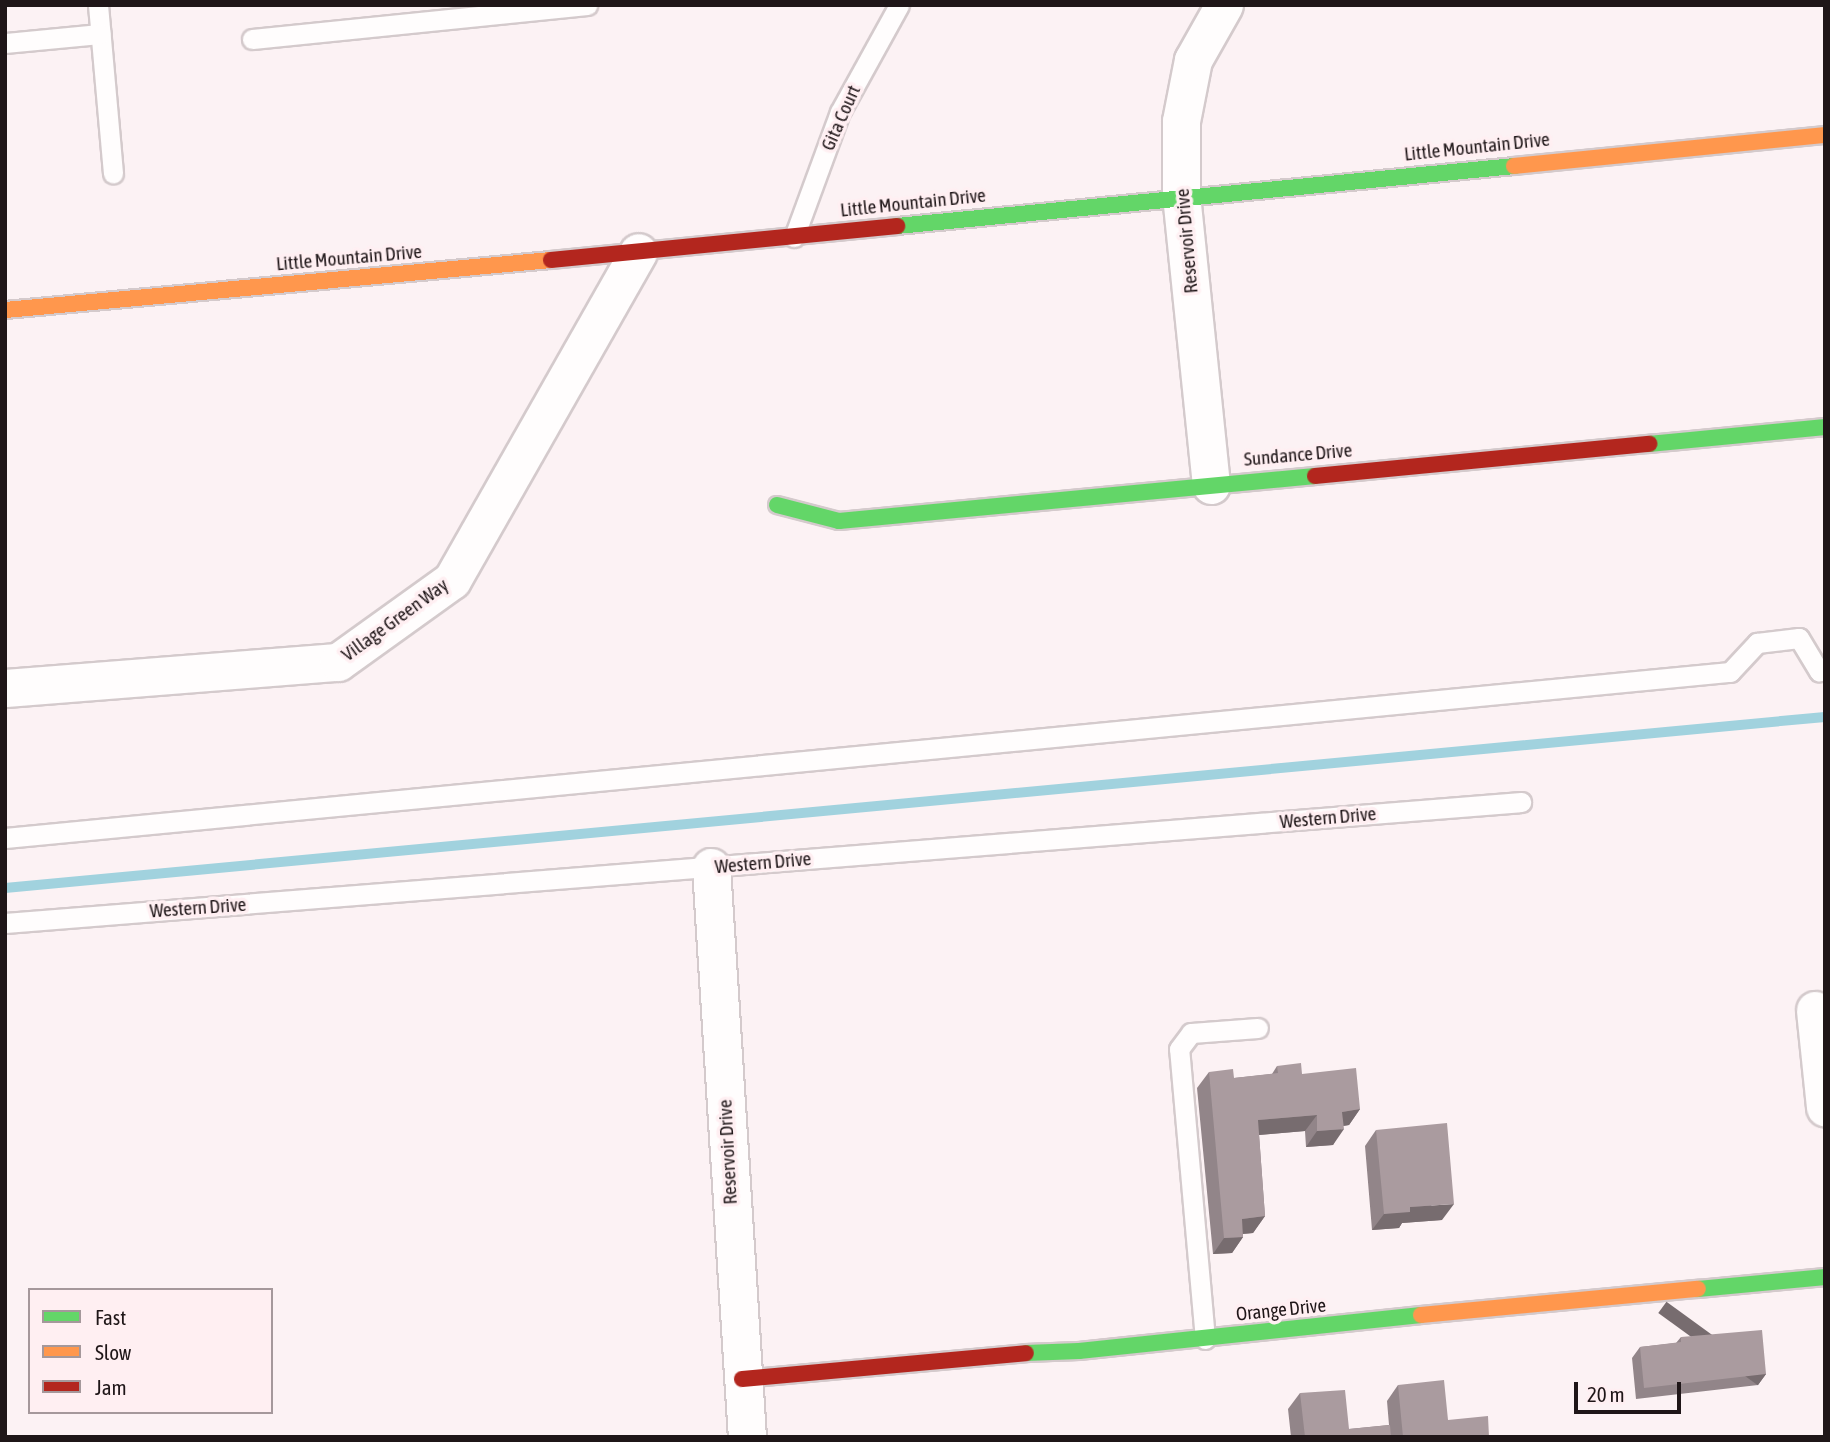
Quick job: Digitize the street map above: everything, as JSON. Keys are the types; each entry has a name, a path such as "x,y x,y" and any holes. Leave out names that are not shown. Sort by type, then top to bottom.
{"street":[{"name":"Reservoir Drive","path":"1212,485 1181,197 1181,121 1193,60 1224,5"},
{"name":"Little Mountain Drive","path":"5,310 794,237 1825,135"},
{"name":"Village Green Way","path":"5,688 338,662 452,580 638,252"},
{"name":"Sundance Drive","path":"777,505 839,521 1825,427"},
{"name":"Reservoir Drive","path":"711,867 747,1437"},
{"path":"1815,1010 1825,1107"},
{"name":"Orange Drive","path":"742,1378 1205,1339 1363,1323 1374,1319 1825,1277"}],"lane":[{"path":"98,5 113,173"},
{"path":"252,39 587,5"},
{"name":"Gita Court","path":"794,237 840,112 899,5"},
{"path":"5,43 101,34"},
{"path":"5,838 1730,672 1757,643 1799,638 1819,671 1825,670"},
{"name":"Western Drive","path":"5,923 1521,802"},
{"path":"1205,1339 1179,1049 1191,1033 1258,1028"}],"building":[{"path":"1301,1063 1302,1074 1356,1068 1360,1109 1342,1112 1344,1129 1317,1131 1317,1115 1258,1120 1265,1216 1242,1219 1243,1237 1224,1238 1209,1072 1233,1069 1234,1078 1278,1073 1277,1066"},
{"path":"1447,1123 1454,1204 1410,1207 1410,1212 1384,1214 1376,1130"},
{"path":"1762,1330 1766,1374 1644,1388 1640,1347 1681,1342 1681,1337"},
{"path":"1444,1380 1448,1420 1488,1416 1489,1437 1403,1437 1398,1385"},
{"path":"1345,1390 1349,1429 1390,1425 1391,1437 1305,1437 1300,1393"}],"waterway":[{"path":"5,888 1825,717"}],"traffic: fast":[{"path":"897,226 1514,166"},
{"path":"1649,444 1825,427"},
{"path":"777,505 839,521 1315,476"},
{"path":"1698,1289 1825,1277"},
{"path":"1026,1353 1079,1351 1421,1315"}],"traffic: slow":[{"path":"1514,166 1825,135"},
{"path":"5,310 551,260"},
{"path":"1421,1315 1698,1289"}],"traffic: jam":[{"path":"551,260 897,226"},
{"path":"1315,476 1649,444"},
{"path":"742,1379 1026,1353"}]}
